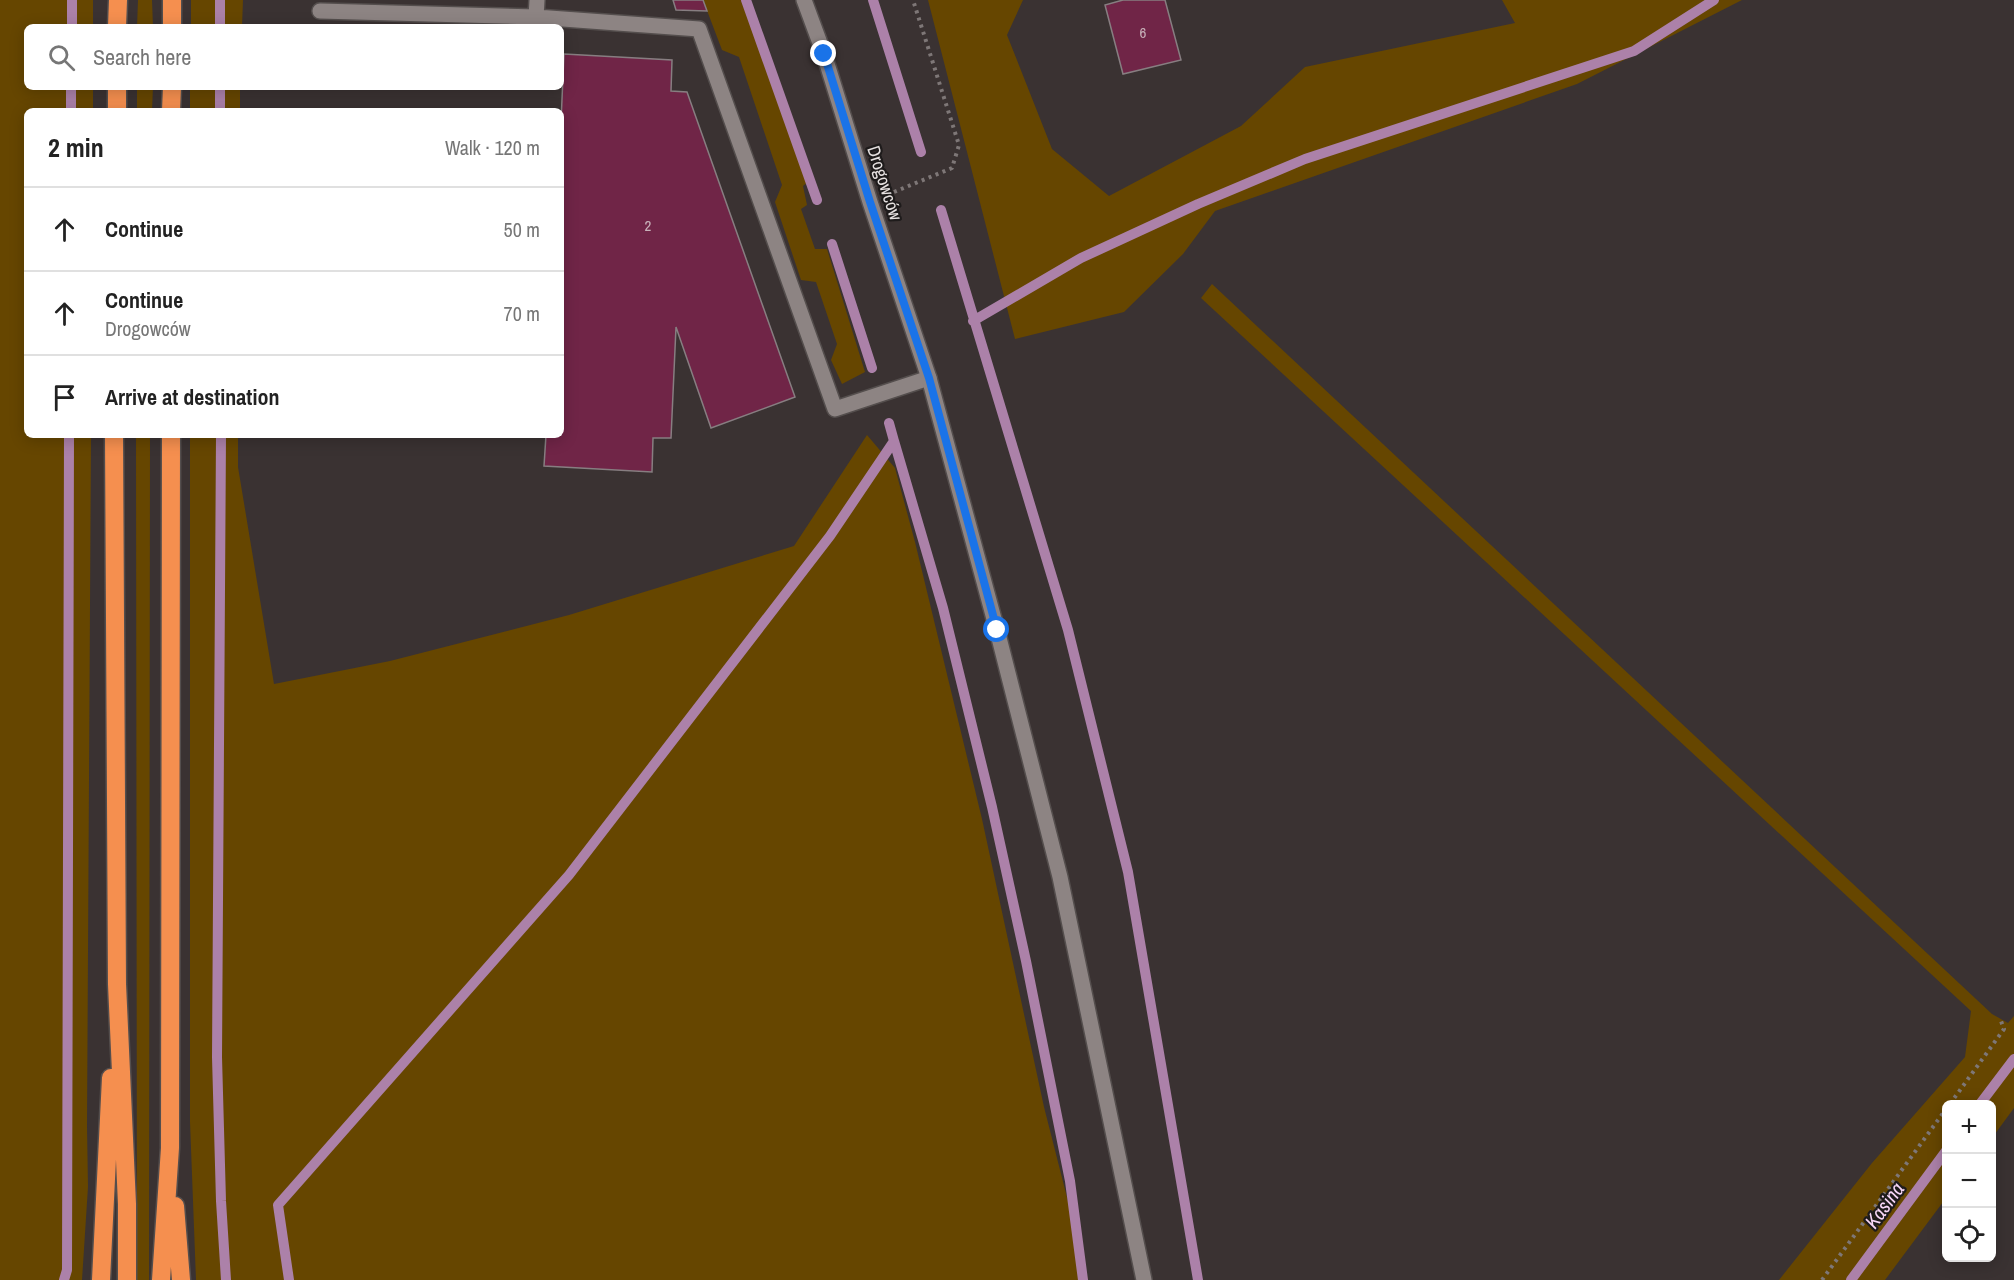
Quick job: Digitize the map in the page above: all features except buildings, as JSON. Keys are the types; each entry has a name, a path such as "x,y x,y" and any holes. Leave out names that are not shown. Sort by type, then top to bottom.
{"highway":[{"path":"117,24 118,0"},
{"path":"172,0 172,24"},
{"path":"117,90 117,108"},
{"path":"171,108 172,90"},
{"path":"114,438 117,984 127,1204 127,1280"},
{"path":"160,1280 170,1148 171,438"},
{"path":"101,1280 117,984"},
{"path":"170,1148 181,1280"}],"main road":[{"path":"536,17 537,0"},
{"name":"Drogowców","path":"804,0 824,54 870,202 929,378 997,630 1060,878 1144,1280"},
{"path":"320,11 536,17 699,29 836,409 929,378"}],"path":[{"path":"870,202 952,168 959,144 912,0"},
{"path":"1953,1100 2004,1029 2001,1021"},
{"path":"1822,1280 1942,1116"}],"shaded area":[{"path":"0,0 93,0 93,24 24,24 24,90 93,90 93,108 24,108 24,438 91,438 88,1187 82,1280 0,1280"},
{"path":"138,0 152,0 153,24 137,24"},
{"path":"191,0 243,0 242,24 191,24"},
{"path":"703,0 741,0 808,182 803,186 807,205 801,209 815,249 827,249 865,372 842,384 831,360 837,344 816,282 801,280 775,202 782,185 739,57 722,50"},
{"path":"928,0 1023,0 1007,35 1052,149 1109,196 1241,126 1305,67 1515,23 1502,0 1742,0 1577,84 1215,211 1183,254 1124,312 1015,339"},
{"path":"137,90 153,90 152,108 137,108"},
{"path":"190,90 240,90 240,108 190,108"},
{"path":"1212,284 1992,1014 2008,1023 2014,1016 2014,1108 1996,1133 1996,1100 1942,1100 1942,1203 1885,1280 1779,1280 1872,1163 1965,1057 1971,1011 1201,298"},
{"path":"867,435 895,468 915,542 982,819 1044,1107 1088,1280 196,1280 190,1122 190,438 238,438 238,467 274,684 390,661 569,615 794,546"},
{"path":"136,438 150,438 149,1280 137,1280"}],"waterway":[{"path":"72,0 72,24"},
{"path":"220,0 220,24"},
{"path":"746,0 817,200"},
{"path":"873,0 921,152"},
{"path":"973,321 1081,258 1198,204 1305,159 1634,51 1714,0"},
{"path":"71,90 71,108"},
{"path":"220,90 220,108"},
{"path":"941,210 1068,630 1128,872 1198,1280"},
{"path":"832,244 872,368"},
{"path":"289,1280 278,1205 569,875 830,536 894,441 889,423"},
{"path":"64,1280 67,1270 69,438"},
{"path":"221,438 217,1057 221,1201 226,1280"},
{"path":"894,441 943,608 992,807 1026,961 1070,1181 1083,1280"},
{"name":"Kasina","path":"1983,1100 2014,1059"},
{"name":"Kasina","path":"1851,1280 1944,1154"}],"route":[{"path":"824,54 870,202 929,378 997,630"}]}
